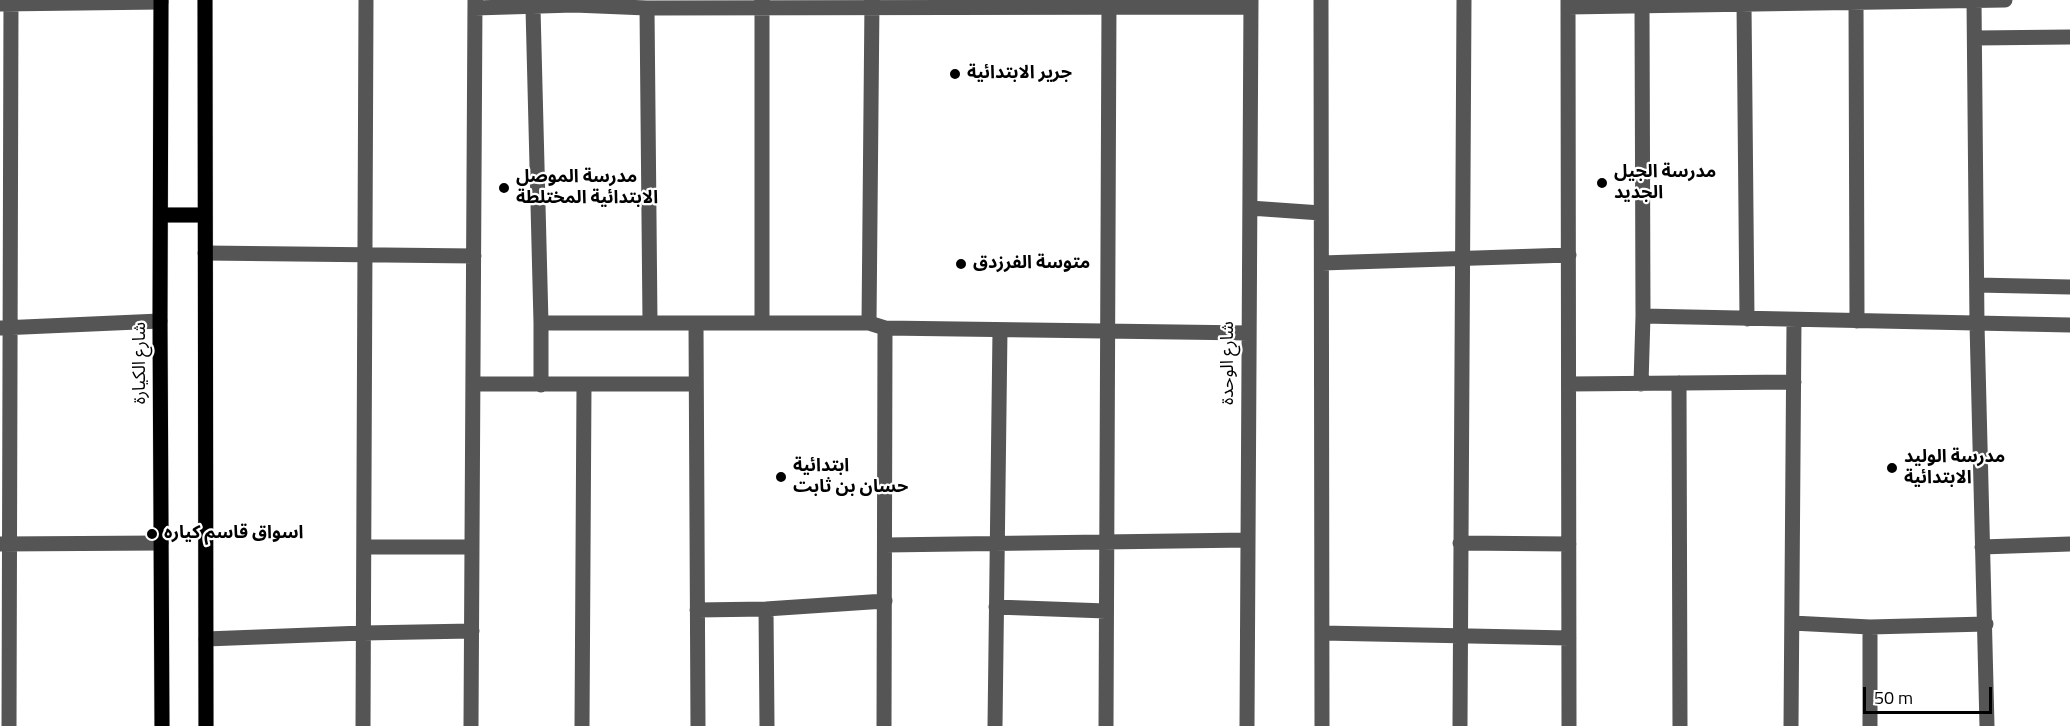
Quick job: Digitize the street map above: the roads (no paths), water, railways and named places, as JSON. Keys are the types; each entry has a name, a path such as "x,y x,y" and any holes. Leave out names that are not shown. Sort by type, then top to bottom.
{"main road":[{"path":"205,0 206,726"},
{"name":"شارع الكيارة","path":"161,1 162,726"},
{"path":"162,214 205,215"}],"street":[{"path":"363,726 366,0"},
{"path":"1321,0 1322,726"},
{"path":"1460,726 1464,0"},
{"path":"1974,0 1977,324 1988,726"},
{"path":"1569,726 1568,4 1642,6 1676,3 2005,0"},
{"path":"9,726 4,544 7,3 161,1"},
{"path":"1856,1 1857,321"},
{"path":"471,726 475,4 533,8 574,2 647,8 689,4 1251,3"},
{"name":"شارع الوحدة","path":"1246,726 1251,3"},
{"path":"762,4 762,323"},
{"path":"869,323 872,4"},
{"path":"1106,726 1109,4"},
{"path":"1744,4 1747,319"},
{"path":"1641,384 1643,316 1642,6"},
{"path":"533,8 541,385"},
{"path":"647,8 650,323"},
{"path":"1974,38 2070,37"},
{"path":"1250,208 1321,213"},
{"path":"205,252 474,256"},
{"path":"1322,263 1569,255"},
{"path":"1977,285 2070,287"},
{"path":"1643,316 2070,325"},
{"path":"1791,726 1794,320"},
{"path":"5,328 160,321"},
{"path":"541,323 869,323 885,328 1249,333"},
{"path":"696,323 698,726"},
{"path":"884,726 885,328"},
{"path":"994,726 1000,330"},
{"path":"1569,384 1794,382"},
{"path":"1679,383 1680,726"},
{"path":"473,384 696,384"},
{"path":"582,726 584,385"},
{"path":"885,545 1248,540"},
{"path":"4,544 161,543"},
{"path":"1460,543 1569,544"},
{"path":"1982,547 2070,544"},
{"path":"363,547 471,547"},
{"path":"696,610 766,609 885,601"},
{"path":"996,607 1106,611"},
{"path":"766,609 767,726"},
{"path":"1792,623 1870,627 1986,624"},
{"path":"1870,627 1870,726"},
{"path":"206,639 472,631"},
{"path":"1322,633 1569,638"}],"place":[{"name":"جرير الابتدائية","path":"955,74"},
{"name":"مدرسة الجيل الجديد","path":"1602,183"},
{"name":"مدرسة الموصل الابتدائية المختلطة","path":"504,188"},
{"name":"متوسة الفرزدق","path":"961,264"},
{"name":"مدرسة الوليد الابتدائية","path":"1892,468"},
{"name":"ابتدائية حسان بن ثابت","path":"781,477"},
{"name":"اسواق قاسم كياره","path":"152,534"}]}
